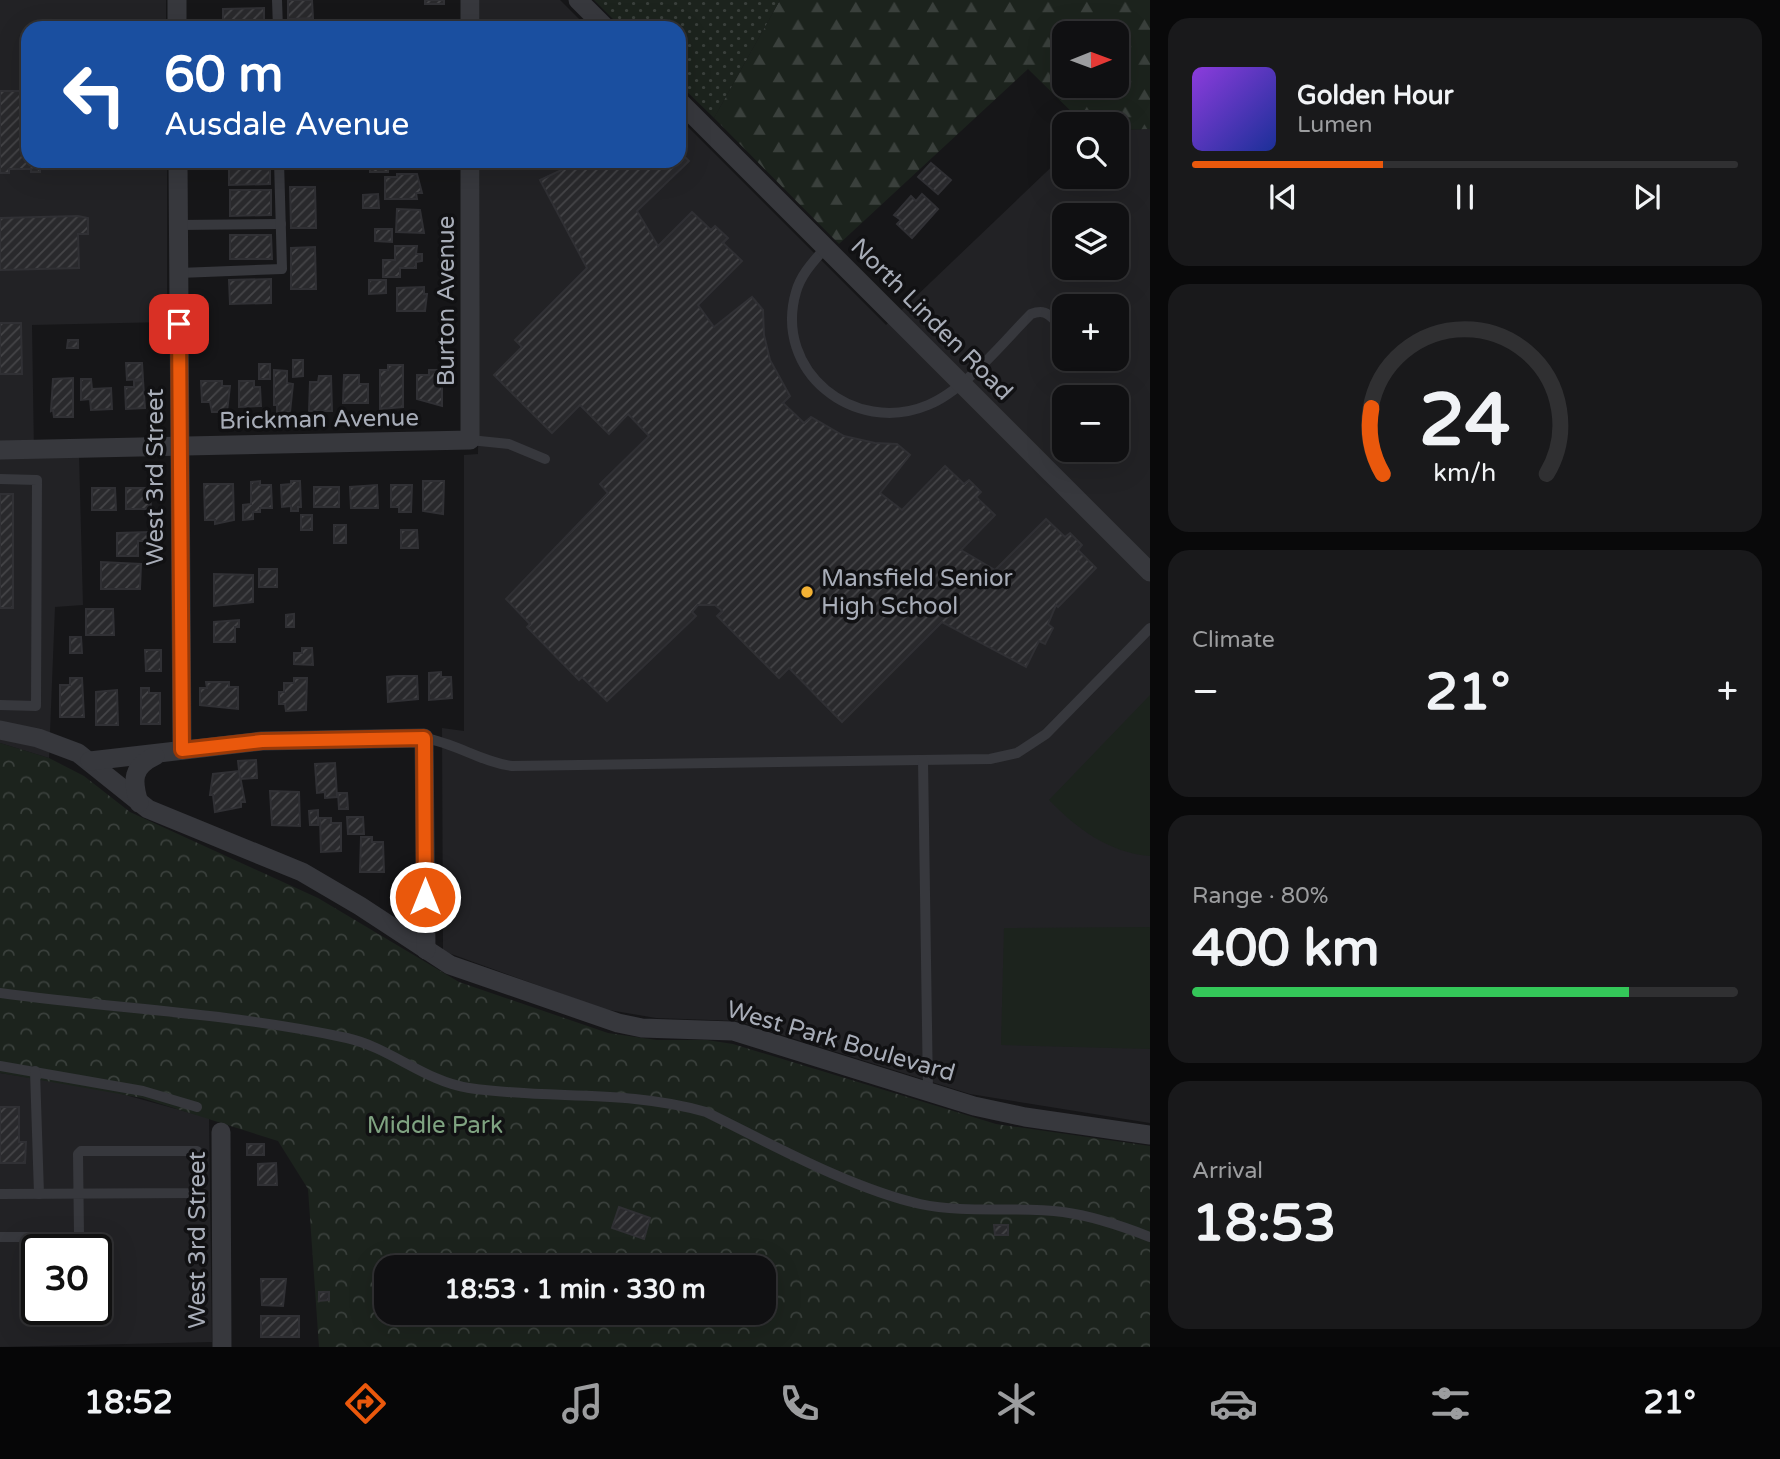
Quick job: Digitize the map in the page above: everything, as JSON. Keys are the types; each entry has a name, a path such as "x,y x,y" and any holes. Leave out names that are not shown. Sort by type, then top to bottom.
{"street":[{"path":"177,0 177,21"},
{"path":"470,0 470,21"},
{"path":"578,0 599,21"},
{"name":"North Linden Road","path":"686,108 1150,572"},
{"name":"West 3rd Street","path":"173,751 180,446 178,168"},
{"name":"Burton Avenue","path":"470,168 470,440"},
{"name":"Brickman Avenue","path":"0,450 470,440"},
{"name":"West Park Boulevard","path":"0,730 60,745 90,761 139,803 157,814 302,872 465,972 597,1018 642,1028 733,1031 928,1092 1025,1117 1150,1135"},
{"path":"90,761 262,741 424,738 426,950"},
{"path":"139,803 133,785 137,767 173,751"},
{"name":"West 3rd Street","path":"221,1132 222,1347"}],"lane":[{"path":"277,0 278,21"},
{"path":"179,272 282,269 279,168"},
{"path":"178,225 281,224"},
{"path":"825,248 802,278 792,313 796,344 804,363 826,391 857,410 895,415 931,405 962,383 1031,314 1040,310 1052,317"},
{"path":"470,440 509,444 545,459"},
{"path":"0,480 37,480 36,706 0,705"},
{"path":"424,738 449,742 487,760 512,766 990,759 1032,745 1150,628"},
{"path":"923,760 928,1092"},
{"path":"0,993 282,1025 370,1045 437,1080 468,1088 607,1094 682,1105 706,1112 849,1179 921,1204 958,1209 1063,1212 1115,1224 1150,1237"},
{"path":"0,1066 143,1091 197,1107"},
{"path":"35,1071 39,1194"},
{"path":"0,1194 79,1195 196,1193 197,1152 81,1151 78,1154 79,1195 78,1237 0,1237"}],"shaded area":[{"path":"0,0 166,0 166,21 21,21 21,168 167,168 167,322 32,325 34,453 79,454 83,605 55,607 49,758 0,743"},
{"path":"480,0 560,0 581,21 480,21"},
{"name":"Mansfield Senior High School","path":"686,125 886,325 1052,166 1052,189 1129,189 1129,130 1150,129 1150,1123 970,1094 737,1021 656,1018 603,1009 443,951 442,728 464,731 464,455 478,454 480,168 686,168"},
{"path":"0,1073 111,1091 209,1118 212,1342 0,1347"}],"green space":[{"path":"594,0 780,0 714,118 686,91 686,21 615,21"},
{"path":"780,0 1150,0 1150,129 1129,130 1129,112 1072,112 1058,98 1129,98 1129,21 1052,21 1052,93 1028,69 839,244 714,118"},
{"path":"1150,695 1150,856 1121,850 1094,837 1070,820 1049,800"},
{"name":"Middle Park","path":"0,743 49,758 84,776 130,812 318,898 459,982 608,1033 657,1040 707,1040 733,1044 996,1124 1150,1146 1150,1347 319,1347 308,1189 278,1141 142,1098 0,1073"},
{"path":"1150,927 1150,1049 1001,1045 1004,928"}],"building":[{"path":"288,0 312,0 313,18 288,19"},
{"path":"425,0 444,0 444,4 425,4"},
{"path":"264,8 264,21 223,21 223,9"},
{"path":"0,91 21,91 21,168 40,168 40,172 31,172 31,169 9,169 9,173 0,173"},
{"path":"931,163 951,180 938,194 918,177"},
{"path":"229,168 270,168 270,184 229,185"},
{"path":"370,168 388,168 388,172 370,172"},
{"path":"566,168 682,168 637,211 658,246 692,212 711,230 715,226 728,238 723,243 742,261 698,305 714,327 752,297 763,310 764,335 770,360 790,396 783,403 804,423 811,417 844,436 875,443 897,444 910,455 880,493 902,510 945,466 964,484 969,480 981,492 976,497 995,515 961,550 995,570 1046,519 1065,537 1070,533 1082,545 1078,550 1096,568 1058,607 1056,605 1048,624 1053,628 1045,644 1039,641 1026,667 942,622 842,722 789,668 779,678 717,616 722,611 715,605 698,605 692,612 696,616 607,701 582,677 579,680 527,627 530,624 506,599 608,493 600,484 649,436 628,414 609,434 580,405 552,433 494,375 522,347 515,340 587,268 540,180"},
{"path":"397,174 417,174 422,193 416,193 417,199 385,199 385,177 397,177"},
{"path":"290,187 315,187 316,228 291,228"},
{"path":"230,190 271,190 271,215 230,216"},
{"path":"378,194 379,208 363,208 363,195"},
{"path":"922,194 938,209 912,238 897,224 901,220 894,215 911,196 916,201"},
{"path":"397,209 420,210 424,233 396,232"},
{"path":"0,218 88,218 88,234 78,234 79,268 0,270"},
{"path":"375,229 392,229 392,242 375,241"},
{"path":"230,235 271,235 272,259 230,259"},
{"path":"395,246 417,246 416,254 422,254 422,261 416,262 416,268 400,268 400,277 383,277 383,260 395,260"},
{"path":"315,247 316,289 291,289 291,248"},
{"path":"271,279 271,303 230,304 229,280"},
{"path":"369,280 386,280 386,293 369,294"},
{"path":"424,287 424,294 427,294 425,311 397,311 397,288"},
{"path":"0,323 21,323 22,374 0,374"},
{"path":"68,340 78,340 78,348 67,348"},
{"path":"293,360 303,360 303,376 293,377"},
{"path":"126,363 142,363 143,379 127,380"},
{"path":"259,364 270,364 270,379 259,379"},
{"path":"388,365 403,365 403,407 380,409 380,370 388,370"},
{"path":"274,370 287,371 287,383 293,384 290,412 277,412 277,405 274,405"},
{"path":"429,370 442,370 442,406 417,399 417,375 429,375"},
{"path":"344,375 359,375 359,384 368,384 368,403 343,403"},
{"path":"319,376 331,376 332,411 309,411 310,382 318,382"},
{"path":"73,378 73,417 54,417 53,410 51,411 53,379"},
{"path":"81,379 91,379 92,389 111,388 112,409 91,410 90,399 81,400"},
{"path":"143,380 145,408 126,409 125,387 134,387 134,381"},
{"path":"201,381 222,381 222,386 230,386 227,412 212,412 210,402 202,402"},
{"path":"239,381 254,381 254,387 260,387 261,406 239,407"},
{"path":"260,481 260,485 271,485 272,508 260,508 260,512 253,512 253,519 243,520 243,505 251,504 251,482"},
{"path":"291,481 300,481 301,507 298,507 298,511 291,511 291,506 282,507 281,485 291,484"},
{"path":"423,481 444,481 443,514 423,511"},
{"path":"204,484 233,484 234,520 215,524 215,520 205,520"},
{"path":"377,485 378,508 351,508 350,487"},
{"path":"391,485 412,485 411,512 399,512 399,507 391,507"},
{"path":"314,487 339,487 339,507 314,507"},
{"path":"92,488 115,488 116,510 92,510"},
{"path":"126,488 150,488 151,509 126,509"},
{"path":"0,494 13,494 13,608 0,608"},
{"path":"301,515 312,515 312,530 301,530"},
{"path":"334,525 346,525 346,543 334,543"},
{"path":"401,530 417,530 418,548 401,548"},
{"path":"149,532 149,541 138,541 138,556 117,556 117,533"},
{"path":"101,562 141,564 140,589 101,589"},
{"path":"259,569 277,569 277,587 259,587"},
{"path":"214,574 253,575 253,602 214,606"},
{"path":"86,609 113,609 114,635 86,635"},
{"path":"294,614 294,627 286,627 286,615"},
{"path":"239,620 239,627 235,627 235,642 214,642 214,622"},
{"path":"70,637 81,637 82,653 70,653"},
{"path":"302,648 312,648 313,665 294,664 294,653 302,653"},
{"path":"145,650 161,650 161,671 146,671"},
{"path":"441,672 441,677 451,677 452,698 429,700 429,673"},
{"path":"417,676 418,699 388,702 387,677"},
{"path":"70,678 82,678 84,717 60,717 60,685 70,685"},
{"path":"294,678 307,678 306,710 286,711 285,704 279,704 279,692 284,692 284,683 294,683"},
{"path":"206,682 229,682 229,687 238,687 238,709 200,705 200,688 207,688"},
{"path":"141,688 149,688 149,693 160,693 160,724 141,724"},
{"path":"117,690 118,725 96,725 96,692"},
{"path":"256,760 257,778 240,779 238,761"},
{"path":"335,763 337,797 325,798 325,792 317,793 315,764"},
{"path":"239,771 245,802 241,802 241,807 215,812 213,795 210,795 213,774"},
{"path":"270,791 299,792 300,826 272,825"},
{"path":"338,793 347,793 348,809 339,809"},
{"path":"318,810 318,825 310,825 309,811"},
{"path":"347,817 363,817 364,834 348,834"},
{"path":"320,818 331,818 331,823 341,823 341,851 321,852"},
{"path":"361,837 372,837 372,842 383,842 384,872 360,872"},
{"path":"0,1107 19,1107 19,1142 26,1142 25,1163 0,1163"},
{"path":"247,1144 264,1144 264,1155 247,1155"},
{"path":"276,1163 277,1185 258,1185 258,1164"},
{"path":"619,1207 650,1218 644,1239 612,1228"},
{"path":"994,1225 1008,1225 1008,1235 995,1235"},
{"path":"261,1279 286,1279 283,1306 262,1305"},
{"path":"319,1292 329,1292 329,1300 319,1301"},
{"path":"261,1316 299,1316 299,1337 261,1337"}],"place":[{"name":"Mansfield Senior High School","path":"807,592"}],"route":[{"path":"179,324 182,750 262,741 424,738 425,897"}]}
